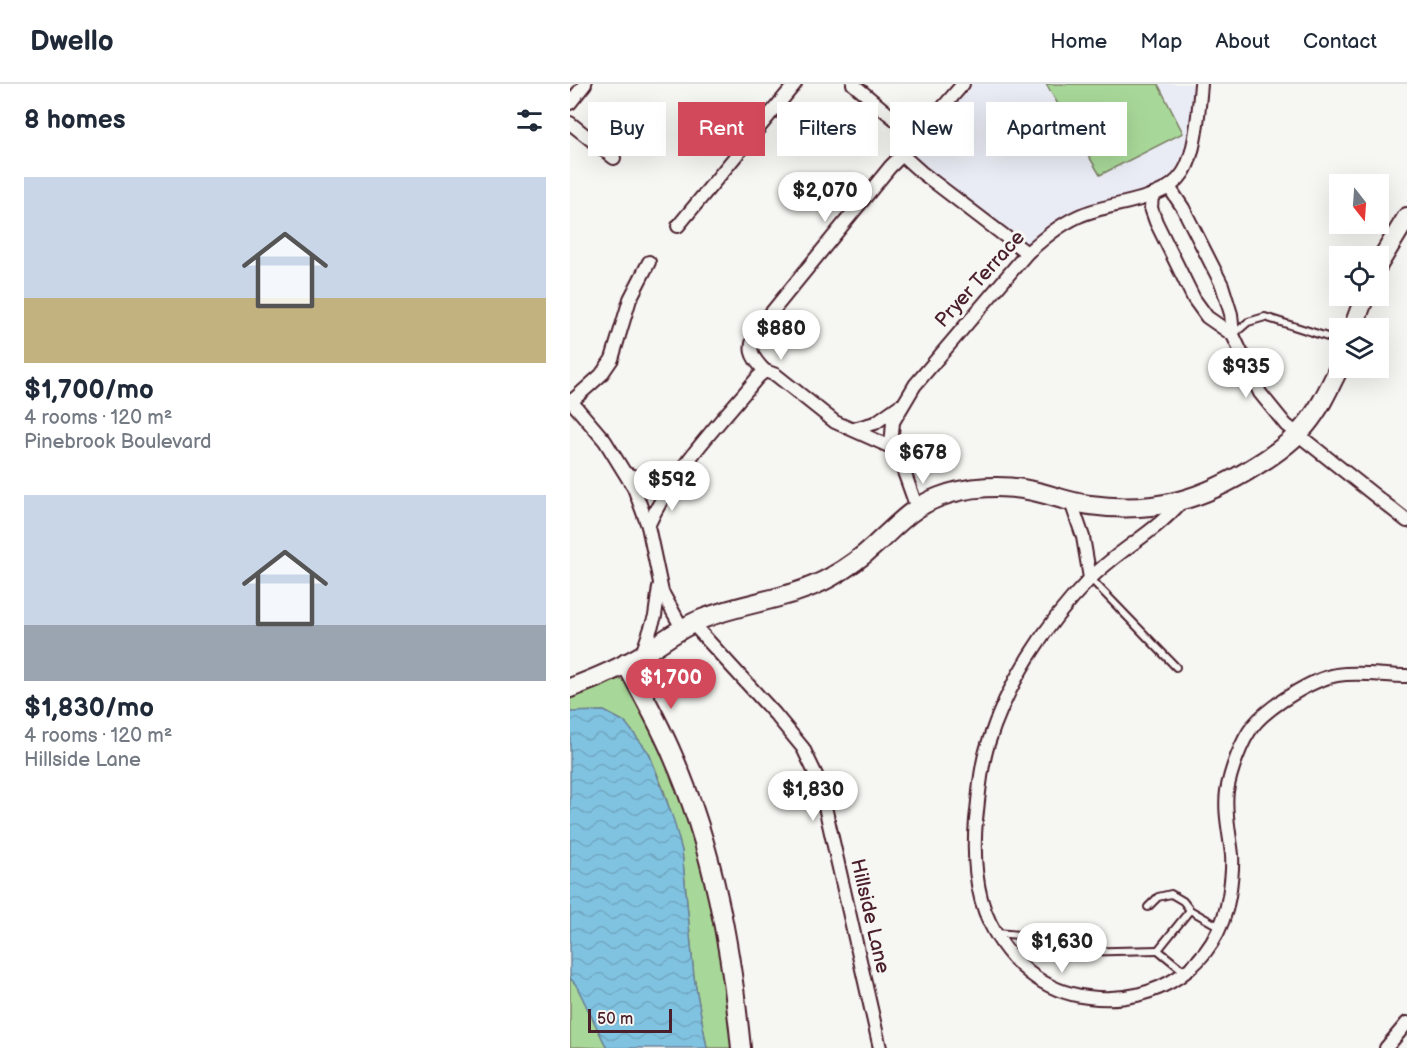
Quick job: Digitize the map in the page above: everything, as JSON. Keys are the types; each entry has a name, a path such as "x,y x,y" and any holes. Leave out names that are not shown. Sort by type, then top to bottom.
{"street":[{"path":"570,103 585,84"},
{"path":"678,226 795,84"},
{"path":"853,84 890,115"},
{"path":"948,102 963,84"},
{"name":"Pryer Terrace","path":"891,447 893,422 905,401 929,367 1027,253 1048,234 1079,216 1152,195 1169,187 1183,174 1188,164 1196,125 1201,84"},
{"path":"570,123 614,158"},
{"path":"902,156 890,167 759,329 752,343 752,352 755,361 765,371 776,375 836,422 891,447 898,455 917,508"},
{"path":"904,156 928,178 1027,253"},
{"path":"1169,187 1184,208 1222,285 1231,314 1233,335 1260,393 1286,425 1407,521"},
{"path":"1152,195 1151,208 1156,222 1194,299 1207,317 1233,335"},
{"path":"1389,247 1407,217"},
{"path":"649,262 630,299 612,359 601,375 571,400 603,438 627,474 648,526 660,582 655,616 634,659 672,753 710,865 730,959 741,1048"},
{"path":"648,526 672,485 715,427 765,371"},
{"path":"570,688 634,659 687,625 736,608 796,593 818,584 855,562 917,508 932,499 950,493 997,487 1024,489 1071,502 1118,507 1160,505 1204,494 1227,483 1272,455 1298,434 1319,406 1334,378"},
{"name":"Pryer Terrace","path":"853,429 881,420 905,401"},
{"path":"627,474 643,480 672,485"},
{"path":"1182,501 1162,521 1090,578 1043,635 1009,690 987,746 980,780 975,831 975,859 983,909 999,943 1015,962 1039,981 1085,997 1114,999 1139,996 1171,984 1185,973 1203,955 1220,927 1229,899 1232,858 1228,831 1227,792 1242,743 1253,725 1294,693 1336,675 1407,676"},
{"path":"1071,502 1083,537 1090,578"},
{"name":"Hillside Lane","path":"660,582 666,600 687,625 782,723 803,748 816,775 880,1048"},
{"path":"570,675 596,678"},
{"path":"1386,1048 1407,1023"}],"lane":[{"path":"1233,335 1248,322 1265,317 1329,337"},
{"path":"1090,578 1176,667"},
{"path":"1148,907 1158,897 1171,894 1183,901 1190,910 1220,927"},
{"path":"1158,950 1190,910"},
{"path":"995,933 1029,936 1074,952 1158,950 1185,973"}],"shaded area":[{"path":"966,84 1196,84 1190,131 1181,170 1167,184 1150,193 1069,216 1026,244 910,156 974,156 974,102 952,102"}],"green space":[{"path":"1046,84 1158,84 1183,133 1100,175 1089,156 1127,156 1127,102 1057,102"},
{"path":"618,679 628,682 664,746 707,867 736,1048 707,1048 694,977 682,851 664,791 649,753 625,722 604,711 570,712 570,699"},
{"path":"570,978 576,984 607,1048 570,1047"}],"water":[{"path":"604,711 625,722 649,753 674,821 682,851 694,977 707,1048 607,1048 576,985 570,978 570,712"}]}
